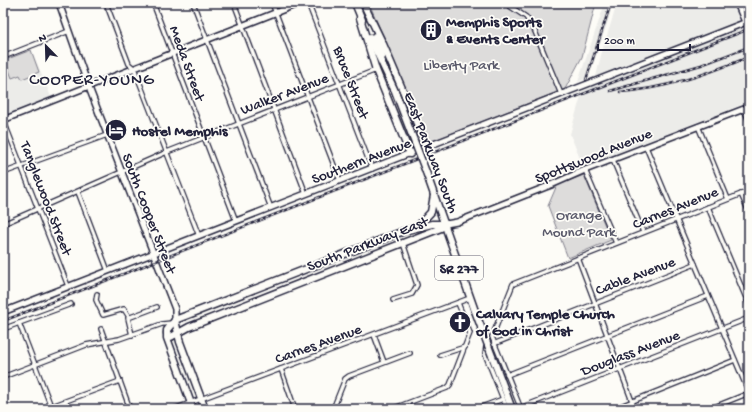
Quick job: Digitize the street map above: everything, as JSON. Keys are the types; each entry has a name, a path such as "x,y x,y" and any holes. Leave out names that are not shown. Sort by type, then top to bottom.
{"main road":[{"name":"South Cooper Street","path":"59,3 88,86 175,309 174,321"},
{"path":"3,120 300,3"},
{"name":"East Parkway South","path":"354,3 394,90"},
{"path":"737,3 747,22"},
{"path":"365,6 427,147"},
{"name":"East Parkway South","path":"365,6 394,90 446,224"},
{"path":"360,18 376,70 410,154"},
{"name":"Southern Avenue","path":"4,311 747,22"},
{"name":"Spottswood Avenue","path":"446,224 457,222 585,170 746,108"},
{"path":"415,228 431,212 434,192"},
{"name":"South Parkway East","path":"174,321 415,228 446,224"},
{"name":"South Parkway East","path":"178,334 188,327 441,228 446,224"},
{"name":"SR 277","path":"446,224 449,239 470,298 512,409"},
{"path":"335,258 339,268"},
{"path":"167,332 174,321"},
{"path":"174,321 205,409"},
{"path":"167,332 172,337 178,334"},
{"path":"167,332 192,406"}],"street":[{"path":"106,3 129,64 134,68 199,236"},
{"name":"Meda Street","path":"154,3 203,137 236,221"},
{"path":"193,3 271,208"},
{"path":"234,3 306,194"},
{"path":"272,3 340,181"},
{"name":"Bruce Street","path":"308,3 372,169"},
{"path":"505,3 526,17 534,29 561,94"},
{"path":"3,57 69,31"},
{"name":"Walker Avenue","path":"3,224 203,137 376,70"},
{"path":"746,108 749,121"},
{"name":"Tanglewood Street","path":"3,120 68,286"},
{"path":"698,126 728,199"},
{"path":"3,173 107,135"},
{"path":"646,147 749,393 709,409"},
{"path":"613,160 643,232"},
{"path":"585,170 616,243"},
{"name":"Carnes Avenue","path":"494,343 492,337 514,284 749,191"},
{"path":"78,192 108,271"},
{"path":"741,194 749,212"},
{"path":"708,207 749,305"},
{"path":"393,300 412,294 417,285 403,243"},
{"path":"578,258 635,409"},
{"name":"Cable Avenue","path":"494,343 695,264"},
{"path":"97,294 96,300 103,315 124,309 129,317 128,322 132,335"},
{"path":"507,375 708,296"},
{"name":"Carnes Avenue","path":"174,409 192,406 201,399 470,298"},
{"path":"392,409 399,408 447,388 450,385 470,333 458,303"},
{"path":"3,304 4,311"},
{"path":"3,329 71,304"},
{"path":"129,317 157,307"},
{"name":"Douglass Avenue","path":"521,409 749,318"},
{"path":"3,377 86,345 132,335 174,321"},
{"path":"19,323 52,408"},
{"path":"157,326 164,327 167,332"},
{"path":"101,329 130,409"},
{"path":"374,335 384,362"},
{"path":"507,409 485,354 486,347 494,343 521,409"},
{"path":"440,356 465,347"},
{"path":"333,409 345,379 349,376 410,353"},
{"path":"613,409 735,360"},
{"path":"281,369 294,409"},
{"path":"44,409 52,408 120,381"},
{"path":"476,409 503,399"}],"shaded area":[{"path":"605,3 613,3 608,21 588,78 578,82"},
{"path":"622,3 733,3 739,18 738,22 596,77 601,55 616,7"},
{"path":"749,24 749,102 583,166 570,134 583,89"},
{"path":"31,49 52,99 3,116 3,60"}],"green space":[{"name":"Liberty Park","path":"369,3 596,3 582,57 565,89 430,142 426,132 424,132"},
{"path":"31,50 39,72 22,79 20,75 12,78 5,60"},
{"name":"Orange Mound Park","path":"584,175 611,240 568,258 548,206 557,185"}],"railway":[{"path":"586,80 611,3"},
{"path":"3,321 749,29"},
{"path":"610,91 701,65 749,47"},
{"path":"620,92 653,88 686,80 749,57"}],"place":[{"name":"Memphis Sports & Events Center","path":"431,30"},
{"name":"Hostel Memphis","path":"116,130"},
{"name":"Calvary Temple Church of God in Christ","path":"460,322"}],"district":[{"name":"COOPER-YOUNG","path":"92,78"}]}
